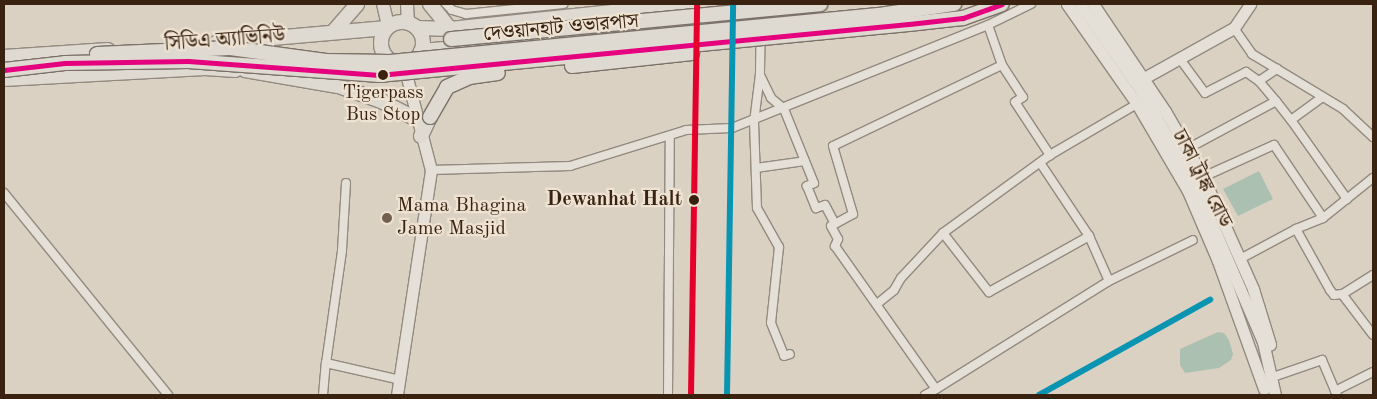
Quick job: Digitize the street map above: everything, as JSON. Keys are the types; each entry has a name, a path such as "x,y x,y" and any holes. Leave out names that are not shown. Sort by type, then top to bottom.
{"highway":[{"path":"333,32 358,4"},
{"path":"430,4 451,34"},
{"name":"দেওয়ানহাট ওভারপাস","path":"451,34 689,4"},
{"name":"দেওয়ানহাট ওভারপাস","path":"451,34 820,4"},
{"path":"4,62 230,48 326,61 390,62 886,14 954,4"},
{"path":"4,70 65,64 188,61 379,76 963,18 1002,4"},
{"path":"398,21 451,34 422,49 414,60 404,64 393,62 384,55 381,38 387,27 398,21"},
{"path":"413,25 422,49"},
{"name":"সিডিএ অ্যাভিনিউ","path":"4,58 387,27"},
{"path":"421,136 423,118 447,87 469,77 753,48 770,45 785,35"},
{"path":"422,49 507,44 520,49"},
{"name":"সিডিএ অ্যাভিনিউ","path":"4,79 205,68 278,72 351,66 384,55"},
{"path":"245,70 338,86 423,118"}],"main road":[{"path":"383,4 387,27"},
{"path":"407,4 413,25"},
{"path":"1068,4 1137,104 1188,192 1218,260 1264,392"},
{"name":"ঢাকা ট্রাঙ্ক রোড","path":"1080,4 1140,89 1179,152 1254,321 1273,374"},
{"name":"ঢাকা ট্রাঙ্ক রোড","path":"1093,4 1144,78 1203,177 1240,258 1268,335 1276,395"},
{"path":"1144,78 1234,28 1250,4"},
{"path":"404,64 423,118"},
{"path":"397,395 431,170 421,136"},
{"name":"ঢাকা ট্রাঙ্ক রোড","path":"1254,321 1264,392"}],"street":[{"path":"446,4 452,10 466,14 563,4"},
{"path":"761,4 760,74 754,122 757,208 779,247 771,323 784,356 790,354"},
{"path":"431,170 570,166 686,130 732,128 754,122 988,25 1032,4"},
{"path":"988,25 1002,65 1023,97 1015,102 1050,155"},
{"path":"1234,28 1252,54 1342,109 1373,137"},
{"path":"1180,59 1205,93 1246,72 1259,81 1291,120 1347,199"},
{"path":"936,389 835,246 838,239 831,226 853,214 833,146 1002,65"},
{"path":"1259,81 1277,69"},
{"path":"760,74 771,98 784,110 814,183 807,186 816,208 825,205 835,224"},
{"path":"1291,120 1323,97"},
{"path":"1187,149 1276,101"},
{"path":"877,304 894,290 900,278 943,233 1041,164 1050,155 1137,104"},
{"path":"668,395 670,136"},
{"path":"1203,177 1274,145 1323,218"},
{"path":"756,168 805,161"},
{"path":"1041,164 1089,236 1109,281"},
{"path":"1240,258 1296,229 1323,218 1373,178"},
{"path":"323,395 342,251 346,183"},
{"path":"4,193 168,395"},
{"path":"1296,229 1334,295 1342,294 1373,275"},
{"path":"943,233 989,292 1089,236"},
{"path":"925,395 1109,281 1193,240"},
{"path":"1342,294 1373,335"},
{"path":"1273,374 1322,360 1336,393 1373,372"},
{"path":"326,363 400,380"}],"shaded area":[{"path":"1259,171 1273,199 1238,216 1223,189"},
{"path":"1218,332 1224,333 1229,340 1233,354 1231,360 1219,368 1185,373 1180,365 1180,349"}],"transit line":[{"path":"691,395 697,4"},
{"path":"727,395 733,4"},
{"path":"4,70 65,63 188,61 379,75 963,18 1002,4"},
{"path":"1039,395 1210,300"}],"place":[{"name":"Tigerpass Bus Stop","path":"383,75"},
{"name":"Dewanhat Halt","path":"694,200"},
{"name":"Mama Bhagina Jame Masjid","path":"387,218"}]}
